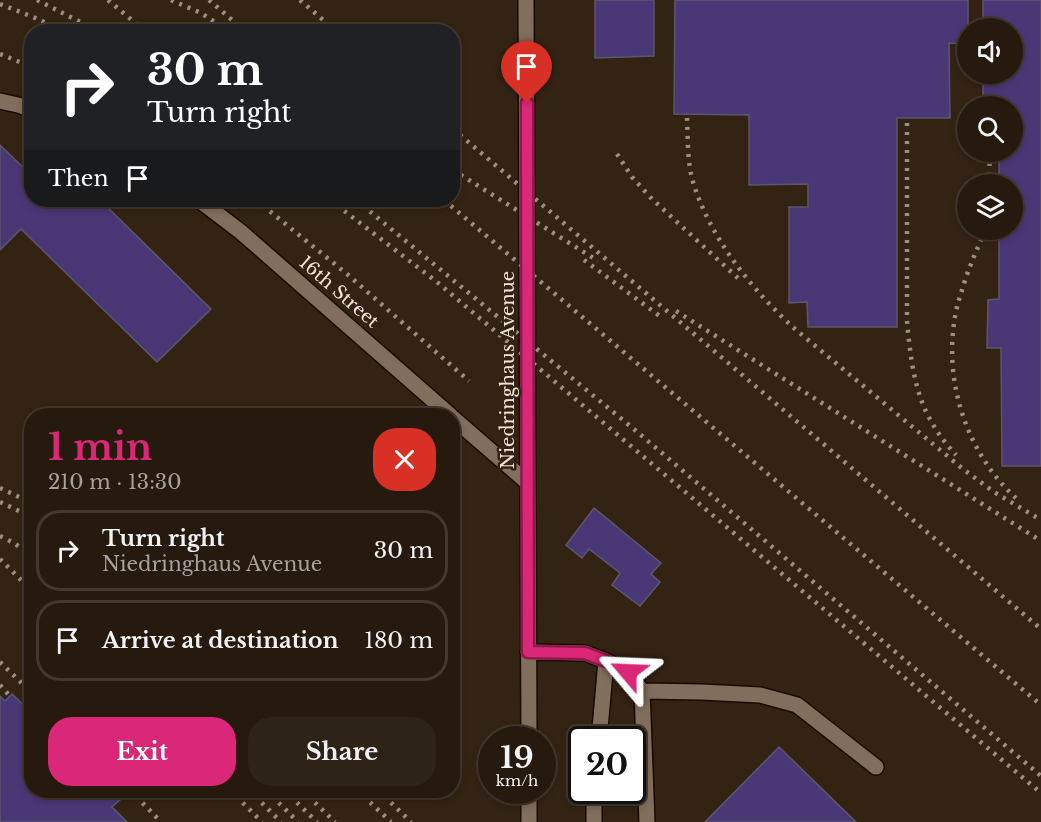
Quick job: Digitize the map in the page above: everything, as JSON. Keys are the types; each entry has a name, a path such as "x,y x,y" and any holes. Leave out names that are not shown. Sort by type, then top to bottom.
{"street":[{"name":"Niedringhaus Avenue","path":"526,0 529,726"},
{"path":"0,101 24,107"},
{"name":"16th Street","path":"208,207 241,232 443,408"},
{"name":"16th Street","path":"460,423 528,483"},
{"path":"528,652 585,653 628,672 642,691 647,822"},
{"path":"600,726 606,661"},
{"path":"642,691 760,695 797,705 876,767"},
{"path":"529,804 529,822"},
{"path":"594,804 594,822"}],"building":[{"path":"595,0 654,0 654,56 595,58"},
{"path":"675,0 968,0 968,18 957,18 957,43 949,43 950,118 897,118 897,327 808,327 807,302 789,303 789,207 808,207 808,184 749,185 749,115 674,114"},
{"path":"983,0 1041,0 1041,466 1002,466 1001,348 987,348 988,300 999,299 999,240 1023,240 1023,174 999,174 999,162 1023,162 1023,96 983,96 983,84 1023,84 1023,18 983,18"},
{"path":"0,145 24,168 24,207 107,207 211,309 157,362 21,229 0,250"},
{"path":"594,508 661,563 651,574 660,582 640,606 612,585 620,573 589,549 582,558 566,545"},
{"path":"12,694 24,705 24,798 118,798 120,800 112,807 127,822 0,822 0,696 5,701"},
{"path":"779,747 856,822 705,822"}],"railway":[{"path":"37,0 84,24"},
{"path":"108,0 136,24"},
{"path":"171,0 201,13 218,24"},
{"path":"209,0 237,24"},
{"path":"300,0 328,24"},
{"path":"0,4 48,24"},
{"path":"0,54 24,64"},
{"path":"687,118 690,166 700,203 721,243 748,280 795,329 963,469 994,492 1041,520"},
{"path":"907,123 907,321 911,359 925,410 940,435 956,455"},
{"path":"460,135 1041,629"},
{"path":"617,154 632,177 652,199 740,280"},
{"path":"989,174 990,162"},
{"path":"460,174 598,261"},
{"path":"265,207 347,274 469,381"},
{"path":"339,207 437,282 1041,793"},
{"path":"364,207 635,430 1041,776"},
{"path":"452,207 1041,705"},
{"path":"981,240 967,273 953,330 952,357 955,383 961,410 983,459 999,481 1018,500"},
{"path":"584,260 661,317"},
{"path":"676,311 1041,541"},
{"path":"0,488 24,499"},
{"path":"0,502 24,513"},
{"path":"0,536 24,550"},
{"path":"0,559 24,583"},
{"path":"0,662 24,685"},
{"path":"0,685 10,696"},
{"path":"138,798 161,822"},
{"path":"238,798 262,822"},
{"path":"257,798 281,822"},
{"path":"274,798 298,822"},
{"path":"292,798 317,822"},
{"path":"310,798 335,822"},
{"path":"366,798 391,822"},
{"path":"386,798 411,822"}],"route":[{"path":"527,103 528,652 585,653 628,672"}]}
